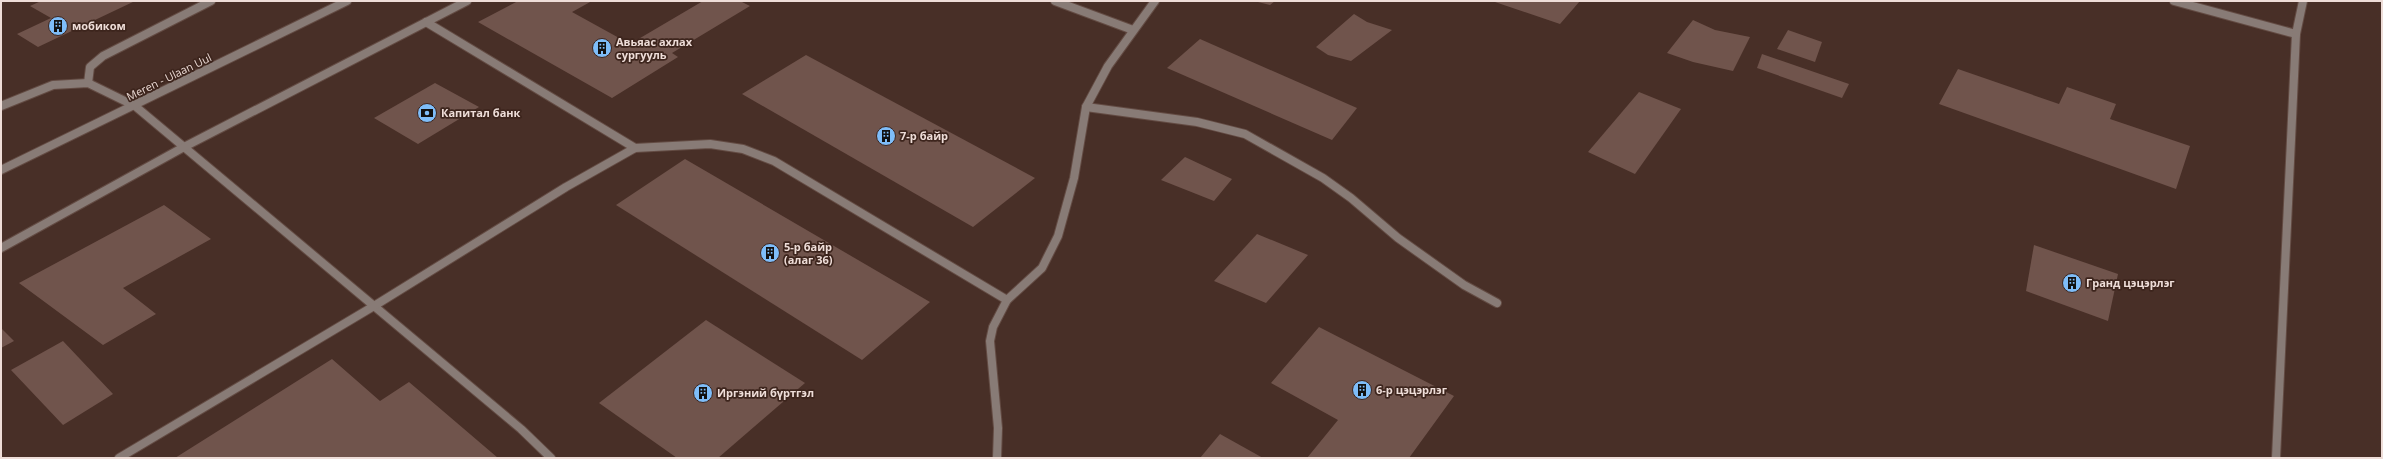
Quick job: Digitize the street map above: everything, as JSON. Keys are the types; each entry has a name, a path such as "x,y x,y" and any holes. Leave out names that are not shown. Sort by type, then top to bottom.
{"street":[{"path":"88,83 90,67 103,56 211,1"},
{"name":"Meren - Ulaan Uul","path":"1,170 134,106 345,1"},
{"path":"1,248 184,147 467,1"},
{"path":"1055,1 1133,30"},
{"path":"997,458 998,428 990,341 998,316 1007,300 1042,268 1058,236 1074,178 1086,106 1108,66 1133,30 1156,1"},
{"path":"2174,1 2296,34"},
{"path":"2276,458 2296,34 2303,1"},
{"path":"426,22 636,148"},
{"path":"1,106 53,85 88,83 134,106 521,429 552,458"},
{"path":"1086,106 1197,122 1245,134 1288,156 1323,178 1351,198 1398,238 1464,285 1497,304"},
{"path":"119,458 374,306 566,187 636,148 710,144 743,149 774,162 1007,300"}],"building":[{"name":"мобиком","path":"41,1 135,1 38,47 17,34 51,18 30,6"},
{"name":"Авьяас ахлах сургууль","path":"518,1 592,1 572,12 630,44 703,1 740,1 750,6 672,53 678,57 612,98 478,22"},
{"path":"1254,1 1275,1 1270,5"},
{"path":"1492,1 1580,1 1560,24"},
{"path":"1354,14 1367,22 1392,30 1351,61 1328,55 1316,47"},
{"path":"1693,20 1715,30 1750,37 1733,71 1693,62 1667,53"},
{"path":"1788,30 1822,42 1815,62 1777,49"},
{"path":"1200,39 1357,108 1332,140 1167,68"},
{"path":"1762,54 1849,84 1842,98 1757,68"},
{"name":"7-р байр","path":"806,55 1035,178 973,227 742,94"},
{"path":"1958,69 2059,104 2067,87 2116,104 2110,119 2190,146 2176,189 1939,104"},
{"name":"Капитал банк","path":"435,83 479,107 418,144 374,118"},
{"path":"1639,92 1681,109 1635,174 1588,152"},
{"path":"1185,157 1232,179 1214,201 1161,180"},
{"name":"5-р байр (алаг 36)","path":"685,159 930,302 862,360 616,205"},
{"path":"164,205 211,239 123,288 156,314 103,345 19,283"},
{"path":"1257,234 1308,255 1266,303 1214,281"},
{"name":"Гранд цэцэрлэг","path":"2034,245 2118,274 2108,321 2026,291"},
{"name":"Иргэний бүртгэл","path":"706,320 805,383 718,458 677,458 599,403"},
{"name":"6-р цэцэрлэг","path":"1319,327 1454,396 1409,458 1307,458 1338,420 1271,383"},
{"path":"1,328 14,341 1,348"},
{"path":"63,341 113,394 63,425 11,370"},
{"path":"332,359 380,401 409,382 498,458 175,458"},
{"path":"1220,434 1263,458 1200,458"}],"place":[{"name":"мобиком","path":"58,26"},
{"name":"Авьяас ахлах сургууль","path":"602,48"},
{"name":"Капитал банк","path":"427,113"},
{"name":"7-р байр","path":"886,136"},
{"name":"5-р байр (алаг 36)","path":"770,253"},
{"name":"Гранд цэцэрлэг","path":"2072,283"},
{"name":"6-р цэцэрлэг","path":"1362,390"},
{"name":"Иргэний бүртгэл","path":"703,393"}]}
